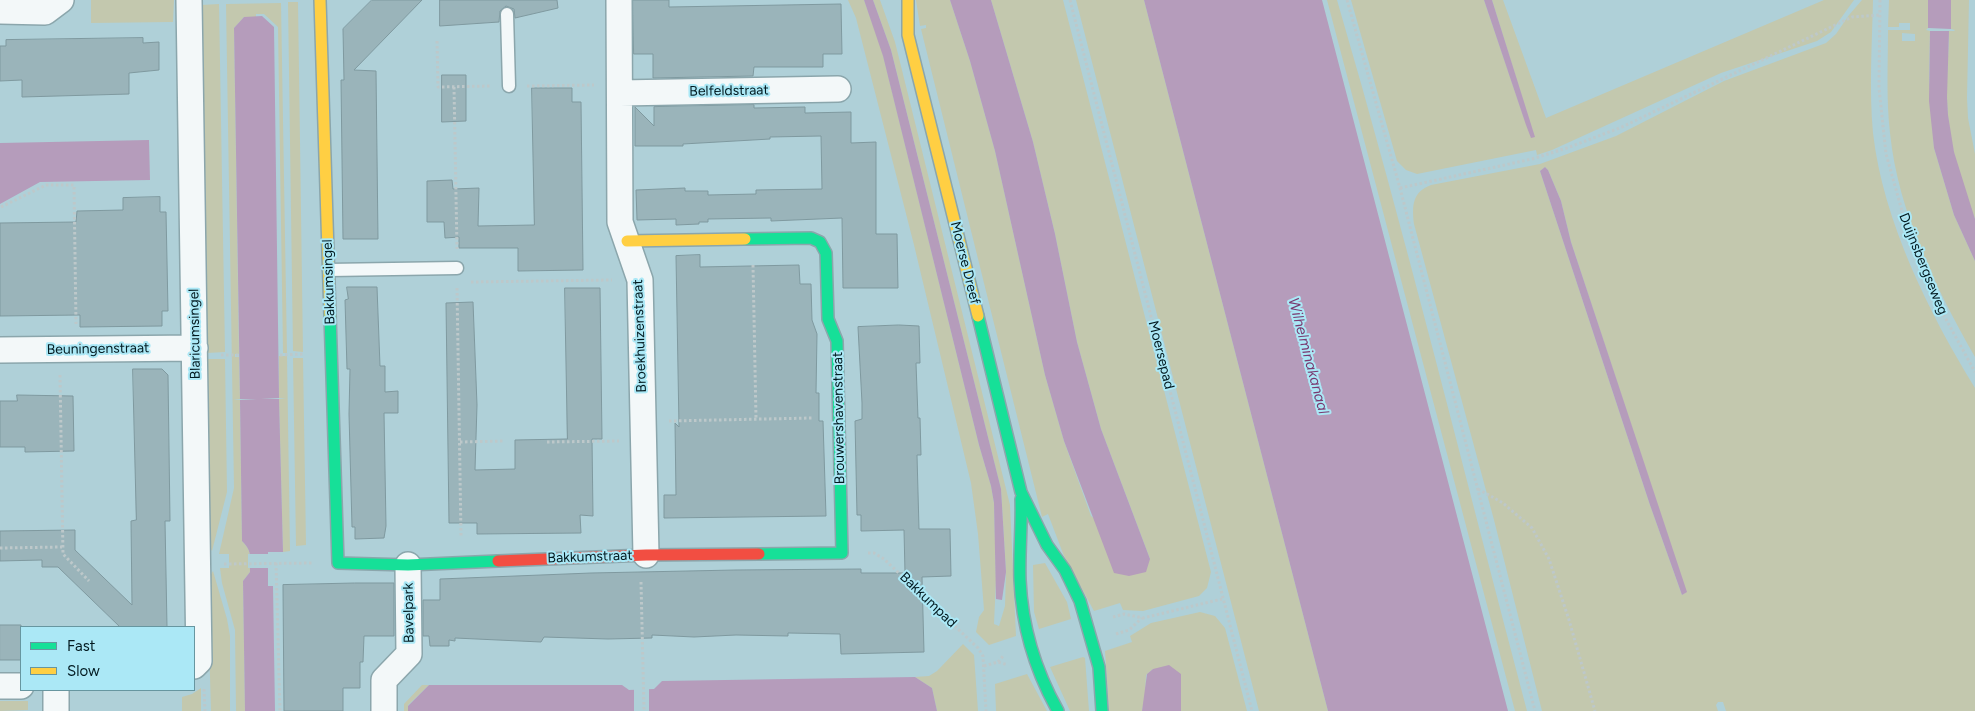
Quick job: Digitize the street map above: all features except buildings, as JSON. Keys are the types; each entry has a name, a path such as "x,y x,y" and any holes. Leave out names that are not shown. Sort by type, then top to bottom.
{"street":[{"path":"0,11 45,12 62,0"},
{"name":"Blaricumsingel","path":"190,0 199,661 195,665"},
{"name":"Bakkumsingel","path":"320,0 338,563"},
{"name":"Broekhuizenstraat","path":"619,0 620,222 640,280 643,555"},
{"name":"Moerse Dreef","path":"908,0 908,35 1021,492 1047,545 1065,570 1080,601 1099,666 1102,711"},
{"name":"Moerse Dreef","path":"898,18 908,35"},
{"name":"Belfeldstraat","path":"620,94 838,89"},
{"name":"Brouwershavenstraat","path":"626,241 811,238 820,242 826,253 828,319 837,341 842,553"},
{"name":"Beuningenstraat","path":"0,350 195,348"},
{"name":"Moerse Dreef","path":"1021,492 1020,578 1023,613 1035,659 1048,694 1058,711"},
{"name":"Bakkumstraat","path":"338,563 408,565 643,555 842,553"},
{"name":"Bavelpark","path":"384,711 384,680 409,654 408,565"},
{"path":"0,686 20,686"},
{"path":"56,691 56,711"}],"lane":[{"path":"507,14 509,86"},
{"path":"329,270 457,268"}],"path":[{"name":"Moersepad","path":"1070,0 1252,711"},
{"path":"1347,0 1400,188 1535,711"},
{"name":"Duijnsbergseweg","path":"1880,0 1879,88 1886,154 1911,240 1937,303 1975,372"},
{"path":"1400,188 1532,159 1567,148 1622,127 1852,16 1880,15"},
{"path":"454,87 462,562"},
{"path":"1,207 46,185 74,185 62,554 89,581"},
{"path":"753,239 756,419"},
{"path":"457,282 640,280"},
{"path":"547,442 756,419 839,418"},
{"path":"459,442 504,441"},
{"path":"1478,489 1503,503 1532,528 1549,559 1595,711"},
{"path":"0,548 62,547"},
{"name":"Bakkumpad","path":"842,553 874,553 884,559 978,648 984,656 984,666"},
{"path":"643,555 644,711"},
{"path":"276,563 280,711"},
{"path":"244,564 338,563"},
{"path":"1143,618 1222,599"},
{"path":"986,711 984,666 998,662"}],"green space":[{"path":"91,0 174,0 173,22 91,23"},
{"path":"848,0 864,0 881,47 979,445 991,486 994,503 996,580 994,624 999,626 1005,606 1006,572 1001,489 891,50 873,0 880,0 895,42 1010,505 1016,636 989,645 976,632 979,617 984,610 978,534 971,483 914,245 856,18"},
{"path":"916,0 950,0 970,61 995,151 1045,375 1064,441 1091,516 1150,559 1101,429 1077,342 1055,234 1033,142 991,0 1063,0 1211,572 1207,588 1199,596 1143,611 1123,610 1120,603 1094,611 1064,556 1048,514 1042,517 921,29 926,28 926,25 920,26"},
{"path":"1076,0 1144,0 1328,711 1259,711"},
{"path":"1327,0 1337,0 1362,88 1411,266 1527,711 1515,711"},
{"path":"1351,0 1484,0 1524,118 1534,136 1492,0 1503,0 1546,118 1824,0 1854,0 1831,32 1817,41 1721,73 1552,150 1537,155 1536,150 1417,174 1406,170 1397,161"},
{"path":"1862,0 1873,0 1871,100 1878,166 1887,199 1910,265 1941,329 1975,388 1975,711 1726,711 1723,702 1718,702 1716,705 1718,711 1542,711 1494,520 1414,224 1413,206 1415,200 1420,192 1431,185 1540,164 1616,136 1724,81 1826,43 1836,34","holes":["1545,167 1561,201 1571,242 1686,592 1682,595 1650,505 1540,171"]},
{"path":"1889,0 1928,0 1928,28 1926,30 1930,31 1929,78 1934,148 1954,215 1975,261 1975,357 1933,277 1901,192 1890,133 1888,30 1910,30 1910,23 1899,23 1899,27 1888,27","holes":["1902,33 1915,34 1915,41 1902,41"]},
{"path":"1951,0 1969,0 1967,98 1968,118 1975,154 1975,219 1964,189 1949,127 1947,88 1949,31 1955,30 1951,29"},
{"path":"288,2 298,2 303,352 293,351"},
{"path":"281,3 287,353 283,353 278,27 264,14 256,14 256,17 244,17 234,28 239,354 235,354 235,357 239,357 240,399 233,400 240,400 242,541 248,549 250,559 250,572 243,581 245,711 236,711 235,630 222,583 220,568 229,568 229,554 219,554 234,488 226,4"},
{"path":"219,4 225,352 207,353 201,5"},
{"path":"279,356 287,356 290,551 283,552 279,399 286,398 279,398"},
{"path":"293,358 303,358 306,545 296,546"},
{"path":"207,359 225,359 227,492 212,551 210,548"},
{"path":"1045,563 1067,602 1071,619 1039,629 1034,612 1033,565"},
{"path":"213,571 230,636 230,711 211,711 209,642 212,641 211,574"},
{"path":"1200,612 1215,616 1225,628 1247,711 1181,711 1181,707 1153,669 1146,675 1142,711 1109,711 1105,651 1132,642 1130,636 1151,623"},
{"path":"963,644 974,655 978,711 937,711 932,688 915,677 929,676 937,671"},
{"path":"1085,658 1089,711 1070,711 1050,667"},
{"path":"1027,674 1047,711 996,711 995,684"},
{"path":"422,685 429,685 408,705 408,711 404,711 404,704"},
{"path":"201,688 201,711 182,711 182,697 192,694"},
{"path":"0,701 28,701 28,710 0,711"}],"water":[{"path":"864,0 873,0 891,50 1001,489 1006,572 1002,600 996,599 994,503 991,486 979,445 883,56"},
{"path":"950,0 991,0 1033,142 1055,234 1077,342 1101,429 1150,559 1146,572 1129,576 1114,573 1064,441 1045,375 995,151 970,61"},
{"name":"Wilhelminakanaal","path":"1144,0 1322,0 1508,711 1328,711"},
{"path":"1484,0 1492,0 1535,137 1531,138 1526,125"},
{"path":"1928,0 1951,0 1951,29 1928,28"},
{"path":"262,16 274,27 279,398 261,399 279,399 283,552 268,552 268,586 273,586 275,711 245,711 243,581 250,572 250,559 248,549 242,541 240,400 257,399 240,399 234,28 244,17"},
{"path":"1930,31 1949,31 1948,115 1954,152 1975,219 1975,261 1954,215 1934,148 1929,101"},
{"path":"149,140 150,180 40,182 0,204 0,143"},
{"path":"1545,167 1561,201 1571,242 1687,592 1682,595 1650,505 1540,171"},
{"path":"1169,665 1181,674 1181,711 1142,711 1147,674 1153,669"},
{"path":"915,677 932,688 937,711 408,711 408,706 429,685 622,685 629,690 654,689 662,681"}],"pier":[{"path":"248,554 268,554 268,568 248,568"},
{"path":"634,687 649,687 649,711 634,711"}],"traffic: fast":[{"path":"745,239 811,238 820,242 826,253 828,319 837,341 842,553 759,554"},
{"path":"330,315 338,563 408,565 498,561"},
{"path":"978,316 1021,492 1047,545 1065,570 1080,601 1099,667 1102,711"},
{"path":"1021,499 1021,597 1027,631 1036,664 1058,711"}],"traffic: slow":[{"path":"320,0 330,315"},
{"path":"908,0 908,35 978,316"},
{"path":"627,241 745,239"}],"traffic: jam":[{"path":"498,561 646,555 759,554"}]}
